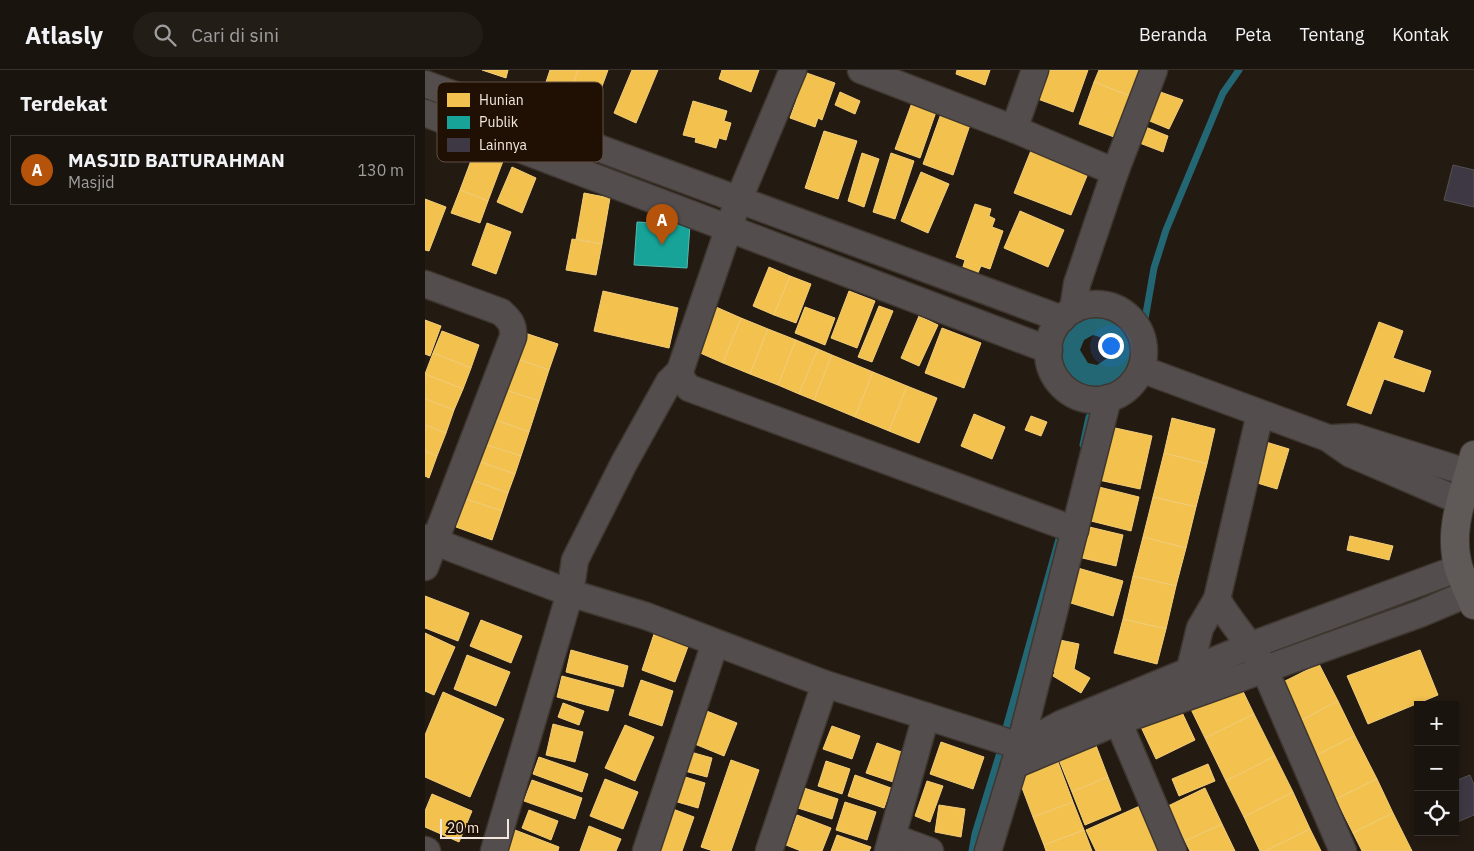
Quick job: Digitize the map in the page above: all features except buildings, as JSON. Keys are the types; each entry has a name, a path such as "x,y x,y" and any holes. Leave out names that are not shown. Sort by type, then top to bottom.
{"street":[{"path":"494,851 570,593 575,560 624,463 669,382 679,370 738,201 793,70"},
{"path":"861,70 905,78 1014,129 1115,172"},
{"path":"1014,129 1035,70"},
{"path":"603,151 930,270 1067,314 1085,305 1104,305 1122,312 1132,320 1139,331 1144,356 1141,369 1133,382 1122,392 1108,398 1086,399 1066,389 1053,372 1049,350 1053,333 1067,314 1115,172 1154,70"},
{"path":"425,84 437,88"},
{"path":"425,113 437,118"},
{"path":"552,162 1049,350"},
{"path":"918,300 930,270"},
{"path":"425,284 501,312 510,320 514,330 513,338 430,540 425,567"},
{"path":"1141,369 1328,438 1351,454 1460,501"},
{"path":"679,370 682,380 689,388 1075,530"},
{"path":"988,851 1012,749 1075,530 1108,398"},
{"path":"1189,673 1200,628 1217,599 1260,414"},
{"path":"1328,438 1355,436 1472,464 1460,501 1464,578"},
{"path":"430,540 570,593 646,616 825,684 926,716 1012,749 1114,712 1264,668 1422,613 1464,578"},
{"path":"1114,712 1189,673 1252,645 1464,578"},
{"path":"1217,599 1226,615 1252,645 1264,668 1343,851"},
{"path":"646,851 715,643"},
{"path":"769,851 825,684"},
{"path":"1114,712 1173,851"},
{"path":"926,716 890,844 930,851"}],"water":[{"path":"1096,315 1115,322 1128,335 1132,353 1130,363 1125,373 1115,383 1090,388 1077,383 1067,373 1061,360 1061,346 1066,333 1078,322","holes":["1093,335 1106,339 1110,347 1109,357 1097,365 1088,363 1080,350 1084,340"]}],"waterway":[{"path":"1144,325 1154,268 1166,230 1223,93 1239,70"},
{"path":"1083,445 1089,417"},
{"path":"1004,735 1059,539"},
{"path":"972,851 975,834 1002,746"}],"place":[{"name":"MASJID BAITURAHMAN","path":"662,245"}]}
